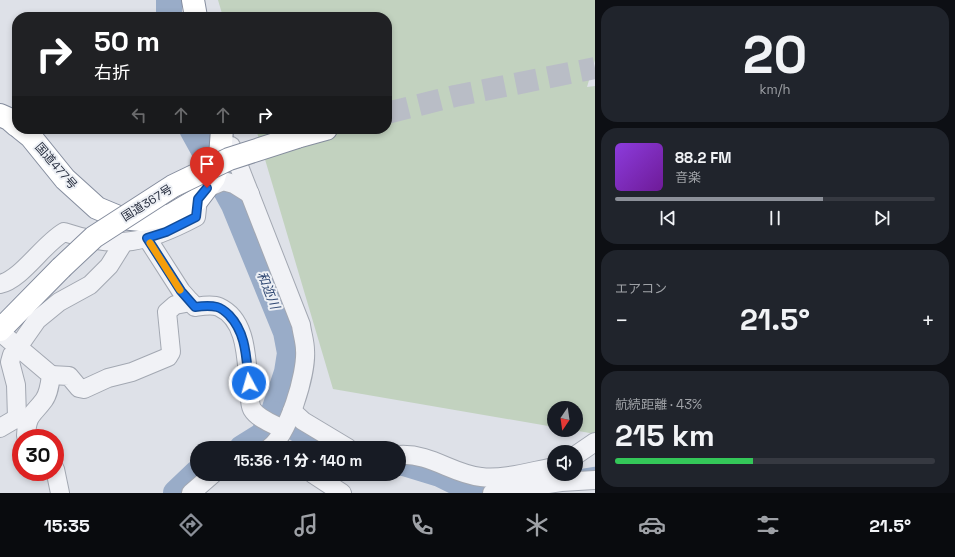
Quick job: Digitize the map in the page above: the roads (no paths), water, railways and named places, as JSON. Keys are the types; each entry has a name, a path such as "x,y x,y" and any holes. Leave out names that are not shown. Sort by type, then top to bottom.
{"highway":[{"path":"193,0 195,12"},
{"name":"国道477号","path":"24,134 65,179 96,208 121,218 142,220 171,214 203,194"},
{"path":"203,194 214,178 220,157 222,134"},
{"name":"国道367号","path":"0,331 61,268 94,237 173,186 229,159 308,134"}],"street":[{"path":"225,134 301,325 305,351 302,376 292,411 277,441"},
{"path":"0,284 11,280 54,238 64,232 110,242 124,242 158,236 196,217 203,194 223,181 234,184 250,194"},
{"path":"147,238 181,291 195,307 218,307 236,322 242,334 252,408 263,419 275,441"},
{"path":"23,340 37,320 59,302 90,285 109,266 124,242"},
{"path":"0,331 51,375 69,376 79,388 84,389 108,378 132,372 168,357 171,352 167,312 175,306 191,302"},
{"path":"12,355 10,362 24,426"},
{"path":"24,426 34,410 45,399 50,385 51,375"},
{"path":"292,411 303,421 336,441"},
{"path":"0,428 24,426"},
{"path":"583,450 595,442"},
{"path":"406,454 425,457 465,474 482,477 547,480"},
{"path":"583,480 595,480"},
{"path":"58,481 60,493"},
{"path":"191,493 205,481"},
{"path":"324,481 342,493"},
{"path":"492,493 560,481"}],"waterway":[{"name":"和迩川","path":"169,0 169,12"},
{"name":"和迩川","path":"195,134 234,205 286,332 290,353 287,372 273,414 263,435 253,441"},
{"path":"273,414 317,441"},
{"path":"406,464 440,474 478,493"},
{"path":"583,471 595,469"},
{"name":"和迩川","path":"176,493 190,480"},
{"path":"462,485 491,486"}],"tunnel":[{"path":"392,112 455,96 595,68"}]}
